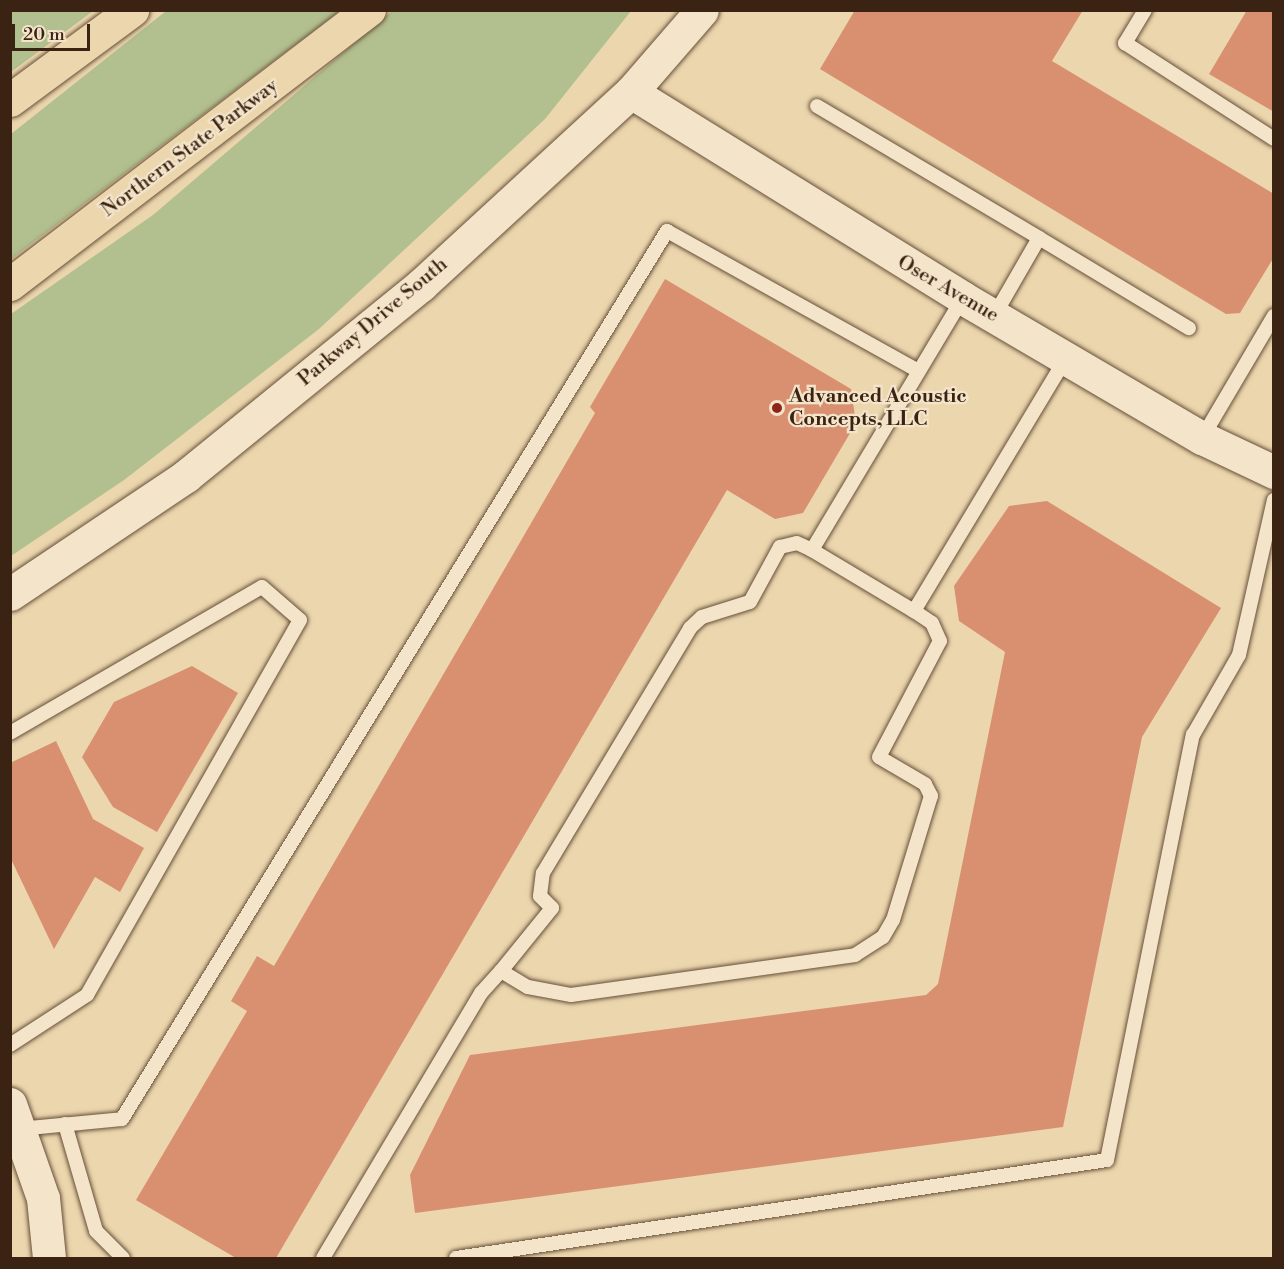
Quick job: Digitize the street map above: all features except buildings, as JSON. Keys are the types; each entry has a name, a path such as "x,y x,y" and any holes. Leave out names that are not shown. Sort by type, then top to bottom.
{"highway":[{"path":"10,100 132,10"},
{"name":"Northern State Parkway","path":"10,284 369,10"}],"street":[{"name":"Parkway Drive South","path":"10,594 186,476 421,285 631,92 702,10"},
{"name":"Oser Avenue","path":"631,92 963,298 1202,438 1274,472"},
{"path":"15,1116 43,1198 49,1258"}],"lane":[{"path":"1145,10 1125,43 1274,139"},
{"path":"817,106 1189,328"},
{"path":"15,1116 65,1124 122,1119 667,231 917,370"},
{"path":"994,316 1039,238"},
{"path":"812,550 917,370 963,298"},
{"path":"1202,438 1274,316"},
{"path":"914,611 1066,358"},
{"path":"456,1258 1107,1160 1193,735 1239,655 1274,500"},
{"path":"323,1258 481,993 552,908 540,896 543,873 690,628 702,617 750,602 780,547 797,543 932,623 940,641 879,757 925,784 931,796 893,920 883,938 855,955 571,995 528,987 501,971"},
{"path":"10,733 262,587 300,620 87,995 10,1045"},
{"path":"65,1124 96,1231 123,1258"}],"green space":[{"path":"11,10 93,10 93,11 11,72"},
{"path":"166,11 340,11 11,259 11,134"},
{"path":"392,11 631,11 545,119 319,329 124,480 11,556 11,314 153,215"}],"place":[{"name":"Advanced Acoustic Concepts, LLC","path":"777,408"}]}
